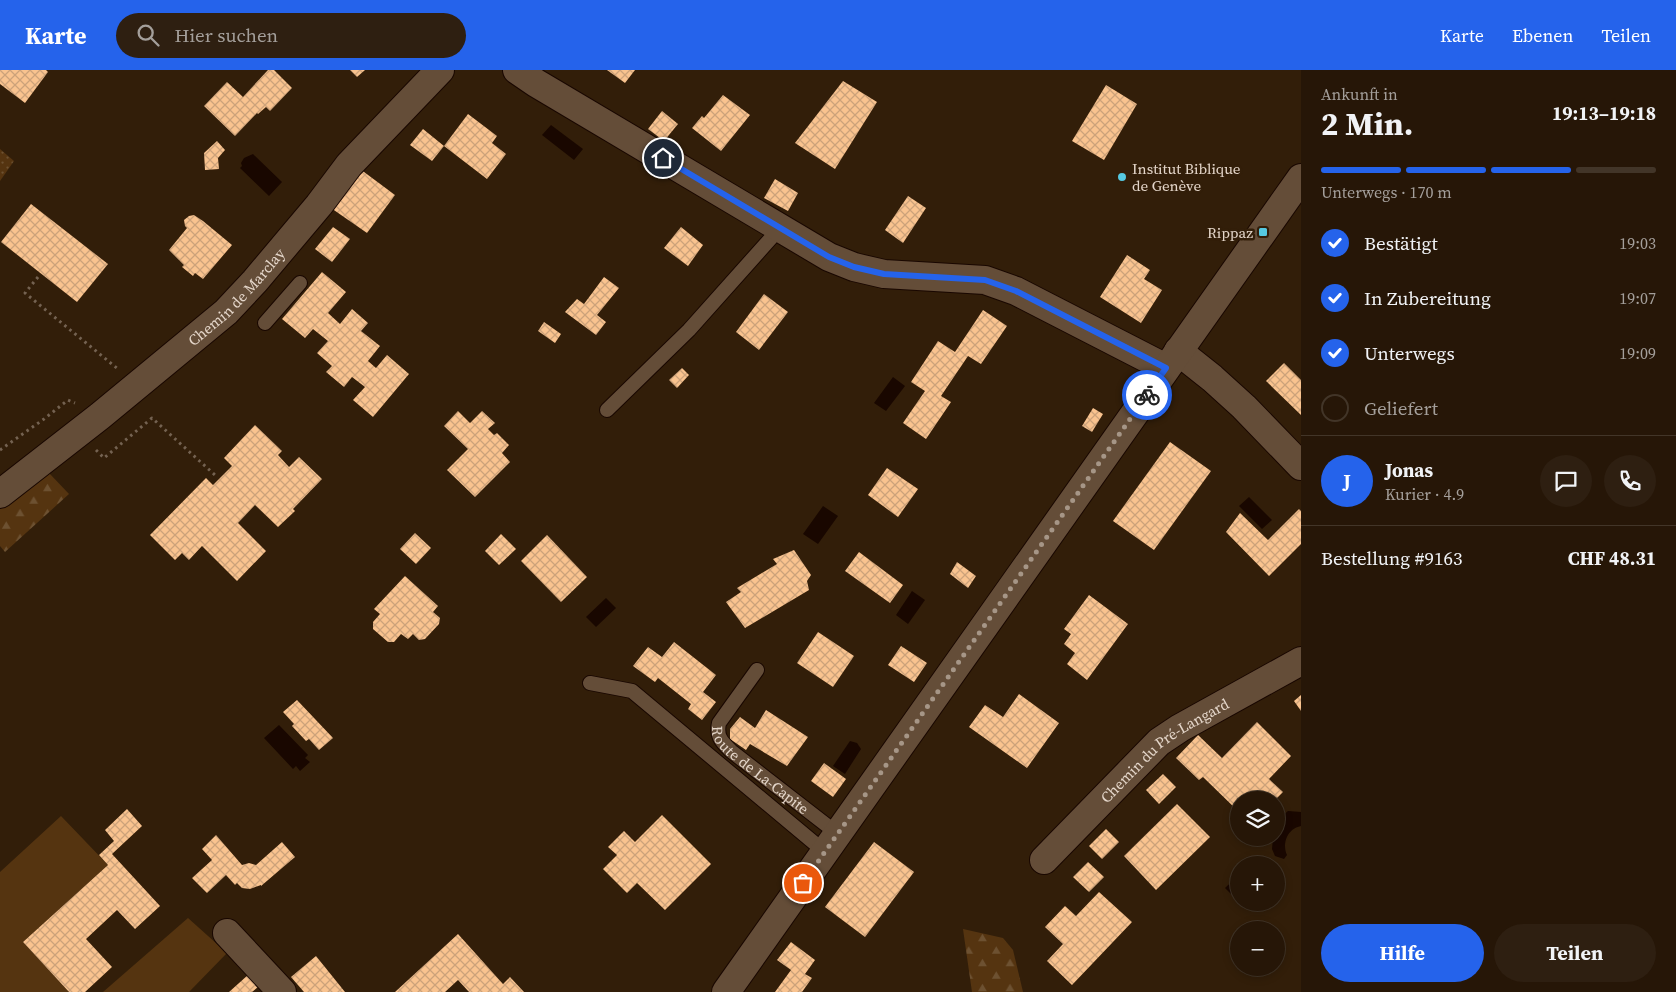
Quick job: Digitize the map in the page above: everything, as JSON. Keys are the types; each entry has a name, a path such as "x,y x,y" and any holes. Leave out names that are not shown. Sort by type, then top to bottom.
{"street":[{"name":"Chemin de Marclay","path":"0,494 100,416 226,312 268,266 319,205 349,165 440,70"},
{"path":"517,70 544,88 829,257 854,267 884,274 985,280 1016,291 1212,378 1244,407 1301,466"},
{"path":"726,992 1301,178"},
{"name":"Chemin du Pré-Langard","path":"1044,860 1159,742 1180,728 1301,661"},
{"path":"227,933 282,992"}],"lane":[{"path":"607,410 689,330 780,228"},
{"path":"265,323 300,283"},
{"name":"Route de La-Capite","path":"757,670 719,723 717,732 722,742 731,751 831,843"},
{"path":"590,683 632,691 831,843"}],"path":[{"path":"38,277 25,293 123,373"},
{"path":"0,450 44,420 68,400 100,416"},
{"path":"94,448 104,458 152,418 214,474"}],"green space":[{"path":"0,149 14,161 0,181"},
{"path":"49,473 69,494 5,552 0,546 0,509"},
{"path":"61,816 108,865 23,942 69,992 0,992 0,872"},
{"path":"188,918 227,953 189,992 103,992"},
{"path":"963,929 1003,938 1013,950 1023,992 972,992"}],"shaded area":[{"path":"551,125 583,149 574,160 542,135"},
{"path":"253,154 282,182 269,196 240,168 244,158"},
{"path":"893,377 905,386 886,411 874,403"},
{"path":"1249,497 1272,520 1262,529 1239,506"},
{"path":"823,506 838,516 818,544 803,534"},
{"path":"912,591 925,600 908,624 896,615"},
{"path":"606,598 616,608 596,627 586,617"},
{"path":"279,725 308,755 305,758 310,762 300,771 296,766 293,769 264,738"},
{"path":"850,741 857,743 861,749 845,774 833,766"},
{"path":"1288,811 1301,812 1301,826 1289,833 1285,846 1285,814"},
{"path":"1272,846 1285,846 1287,855 1285,858 1285,856 1275,856"},
{"path":"1230,883 1230,893 1225,888"}],"building":[{"path":"0,70 46,70 48,72 25,103 0,84"},
{"path":"268,70 274,70 292,88 270,111 266,107 257,113 235,136 204,106 227,82 243,97"},
{"path":"350,70 365,70 357,77"},
{"path":"607,70 635,70 625,83"},
{"path":"843,81 877,102 835,169 795,143"},
{"path":"1106,85 1137,104 1104,160 1072,141"},
{"path":"723,95 750,115 721,151 692,128 702,116 704,118"},
{"path":"662,111 678,124 664,141 648,129"},
{"path":"468,114 497,136 492,143 506,154 487,179 444,146"},
{"path":"423,129 444,146 432,161 410,145"},
{"path":"217,141 225,150 218,158 219,169 205,170 204,153"},
{"path":"360,169 395,195 367,233 331,208"},
{"path":"775,179 798,193 788,211 764,198"},
{"path":"908,196 926,208 903,243 885,230"},
{"path":"31,204 108,264 77,302 1,242"},
{"path":"194,215 232,245 203,279 195,273 193,276 182,267 184,265 169,250 187,228 184,220"},
{"path":"333,227 350,239 332,262 315,249"},
{"path":"681,227 703,245 688,266 664,248"},
{"path":"1127,255 1150,270 1144,279 1162,290 1141,323 1100,297"},
{"path":"322,272 346,292 328,313 340,324 352,309 368,323 361,331 380,346 368,361 376,368 387,355 409,374 373,417 353,400 365,387 352,377 344,387 326,372 332,366 317,353 328,341 313,329 305,338 282,319"},
{"path":"604,277 619,288 597,315 606,322 596,335 565,312 577,299 584,304"},
{"path":"764,294 788,312 759,350 736,332"},
{"path":"983,310 1007,326 981,364 968,356 941,396 951,402 926,439 903,423 925,391 911,382 938,341 955,352"},
{"path":"544,322 561,334 555,343 538,331"},
{"path":"1284,363 1301,380 1301,415 1266,381"},
{"path":"682,368 689,375 677,388 669,380"},
{"path":"1093,408 1103,414 1092,432 1082,426"},
{"path":"458,411 470,423 482,411 495,423 488,429 494,435 497,433 509,445 502,453 510,462 475,497 447,470 468,449 444,426"},
{"path":"255,425 282,451 278,455 289,467 299,457 322,479 293,509 295,511 278,527 255,505 238,523 266,551 237,581 202,546 189,560 182,553 175,560 150,535 206,478 213,485 232,466 224,458"},
{"path":"1170,442 1211,471 1154,550 1113,521"},
{"path":"887,468 918,489 898,517 868,495"},
{"path":"1299,509 1301,511 1301,544 1269,576 1226,532 1240,513 1268,540"},
{"path":"415,533 431,548 416,564 400,549"},
{"path":"501,534 516,549 499,565 485,551"},
{"path":"547,535 587,577 561,602 521,561"},
{"path":"794,550 811,575 807,581 809,590 745,628 726,602 741,592 737,588 777,564 773,559"},
{"path":"859,552 903,585 890,603 845,571"},
{"path":"957,562 976,576 968,588 950,574"},
{"path":"405,576 438,606 433,612 440,618 439,624 425,639 419,640 413,634 408,639 401,634 394,642 388,642 373,629 373,622 380,614 374,609"},
{"path":"1089,595 1128,624 1087,680 1067,664 1075,653 1064,644 1071,634 1064,629"},
{"path":"818,632 854,656 833,687 797,663"},
{"path":"674,642 716,675 703,692 716,702 702,720 688,709 691,704 658,678 655,682 633,666 648,647 662,657"},
{"path":"901,646 927,663 914,682 888,665"},
{"path":"1019,694 1059,723 1027,768 969,727 985,705 1003,717"},
{"path":"1301,695 1301,711 1294,701"},
{"path":"297,700 333,738 319,750 309,739 306,741 292,726 294,724 283,712"},
{"path":"766,710 808,737 787,766 750,744 746,750 730,739 730,729 740,717 755,728"},
{"path":"1257,722 1291,756 1269,779 1282,791 1230,791 1230,803 1203,777 1199,780 1176,758 1198,735 1222,758"},
{"path":"824,763 846,779 833,797 811,781"},
{"path":"1163,774 1176,787 1159,804 1146,790"},
{"path":"1177,804 1210,837 1156,890 1124,856"},
{"path":"127,809 142,826 112,854 160,906 135,929 117,910 86,939 112,967 85,992 69,992 23,942 108,865 99,855 114,841 105,830"},
{"path":"662,815 711,864 665,910 637,883 627,893 603,869 617,855 608,847 624,831 635,842"},
{"path":"1106,829 1119,842 1102,859 1089,846"},
{"path":"216,835 242,865 249,863 256,865 282,842 295,857 261,886 250,889 242,888 237,883 235,885 226,875 207,893 192,878 212,860 202,849"},
{"path":"874,842 914,872 865,937 825,907"},
{"path":"1088,862 1104,877 1089,892 1073,877"},
{"path":"1099,892 1132,922 1072,985 1047,961 1063,944 1045,927 1065,906 1076,916"},
{"path":"458,934 503,984 510,977 524,992 469,992 458,980 445,992 395,992"},
{"path":"791,942 815,960 805,974 812,978 802,992 775,992 791,970 777,960"},
{"path":"316,956 345,992 304,992 291,977"},
{"path":"248,975 258,987 252,992 229,992"}],"way so far":[{"path":"803,883 1147,395"}],"place":[{"name":"Institut Biblique de Genève","path":"1122,177"},
{"name":"Rippaz","path":"1263,232"}],"route":[{"path":"663,158 829,257 854,267 884,274 985,280 1016,291 1166,368 1147,395"}]}
